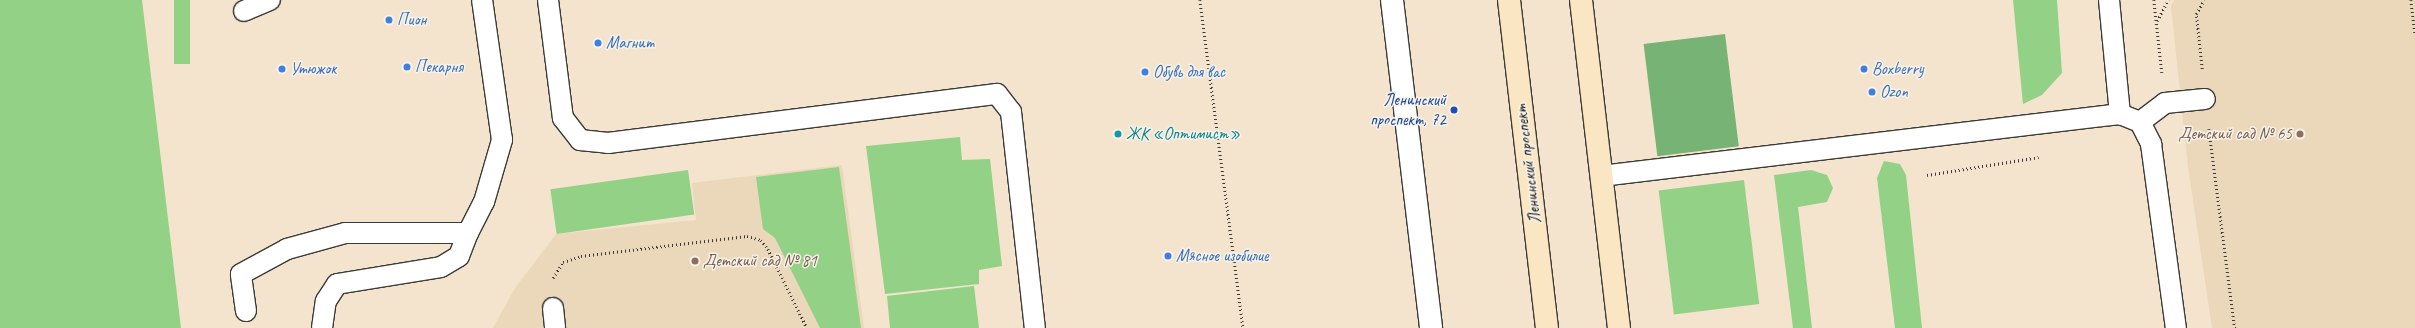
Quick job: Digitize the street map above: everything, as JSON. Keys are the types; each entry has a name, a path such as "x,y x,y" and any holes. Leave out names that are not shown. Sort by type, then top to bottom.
{"main road":[{"name":"Ленинский проспект","path":"1509,0 1547,328"},
{"path":"1581,0 1619,328"}],"street":[{"path":"1392,0 1431,328"}],"lane":[{"path":"244,11 270,0"},
{"path":"322,328 326,301 337,284 441,267 459,256 484,202 502,140 482,0"},
{"path":"548,0 563,118 580,140 608,143 997,94 1011,112 1034,328"},
{"path":"2108,0 2120,114"},
{"path":"2140,122 2165,103 2205,99"},
{"path":"1602,176 2120,114 2140,122 2151,144 2176,328"},
{"path":"246,311 241,274 287,249 345,233 468,234"},
{"path":"553,308 555,328"}],"path":[{"path":"1200,0 1243,328"},
{"path":"2154,0 2165,103"},
{"path":"2157,21 2168,0"},
{"path":"2204,0 2196,14 2205,99 2235,328"},
{"path":"2411,0 2415,34"},
{"path":"1927,175 2043,156"},
{"path":"553,308 554,274 563,262 581,256 747,236 761,240 768,249 808,328"}],"shaded area":[{"name":"Детский сад № 65","path":"2174,0 2415,0 2415,328 2212,328 2188,167 2171,6"},
{"name":"Детский сад № 81","path":"842,165 864,328 493,328 515,288 556,234 696,220 692,183"}],"green space":[{"path":"0,0 142,0 181,328 0,328"},
{"path":"174,0 190,0 190,64 174,64"},
{"path":"2013,0 2057,0 2062,73 2042,95 2023,104"},
{"path":"1725,34 1739,146 1657,156 1644,44"},
{"path":"960,137 962,160 990,159 1002,266 979,270 979,284 885,294 866,146"},
{"path":"1884,161 1900,164 1906,175 1922,328 1895,328 1877,178"},
{"path":"839,167 861,328 820,328 775,238 763,229 756,177"},
{"path":"688,170 694,215 557,234 550,189"},
{"path":"1811,170 1827,175 1833,188 1827,202 1798,207 1812,328 1793,328 1774,175"},
{"path":"1744,180 1759,304 1674,315 1659,190"},
{"path":"974,286 979,328 890,328 887,296"}],"place":[{"name":"Пион","path":"389,20"},
{"name":"Магнит","path":"598,43"},
{"name":"Пекарня","path":"407,67"},
{"name":"Утюжок","path":"282,69"},
{"name":"Boxberry","path":"1864,69"},
{"name":"Обувь для вас","path":"1145,72"},
{"name":"Ozon","path":"1872,92"},
{"name":"Ленинский проспект, 72","path":"1454,110"},
{"name":"ЖК «Оптимист»","path":"1118,134"},
{"name":"Детский сад № 65","path":"2300,134"},
{"name":"Мясное изобилие","path":"1168,256"},
{"name":"Детский сад № 81","path":"695,261"}]}
